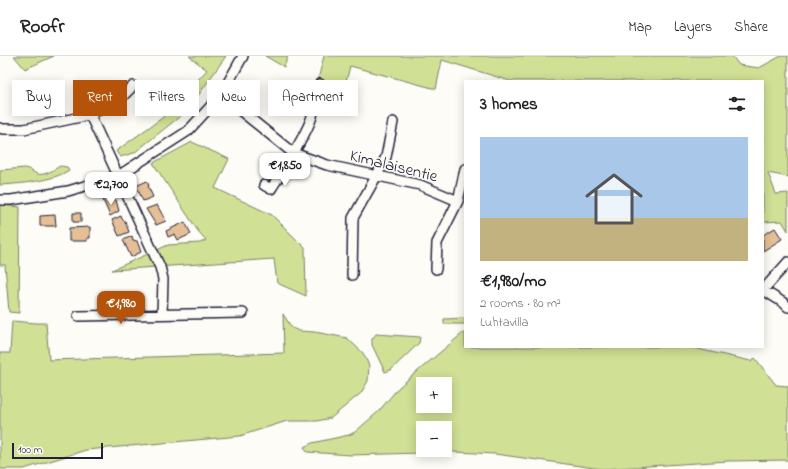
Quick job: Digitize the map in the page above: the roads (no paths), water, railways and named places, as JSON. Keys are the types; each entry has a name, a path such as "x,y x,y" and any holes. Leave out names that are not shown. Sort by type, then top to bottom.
{"street":[{"path":"229,80 243,56"},
{"path":"127,92 133,86"},
{"path":"0,200 11,200 68,191 118,176 188,131 207,110"},
{"path":"0,128 24,130 86,116"},
{"path":"90,116 160,267 163,279 162,314"},
{"name":"Kimalaisentie","path":"246,116 293,153 326,165 420,185 458,201"},
{"path":"264,185 271,189 293,153 310,122 311,116"},
{"path":"352,275 353,218 378,175 386,157 393,122"},
{"path":"436,269 437,243 458,201 464,174"},
{"path":"764,289 788,262"},
{"path":"764,291 788,307"},
{"path":"78,316 243,313"}]}
